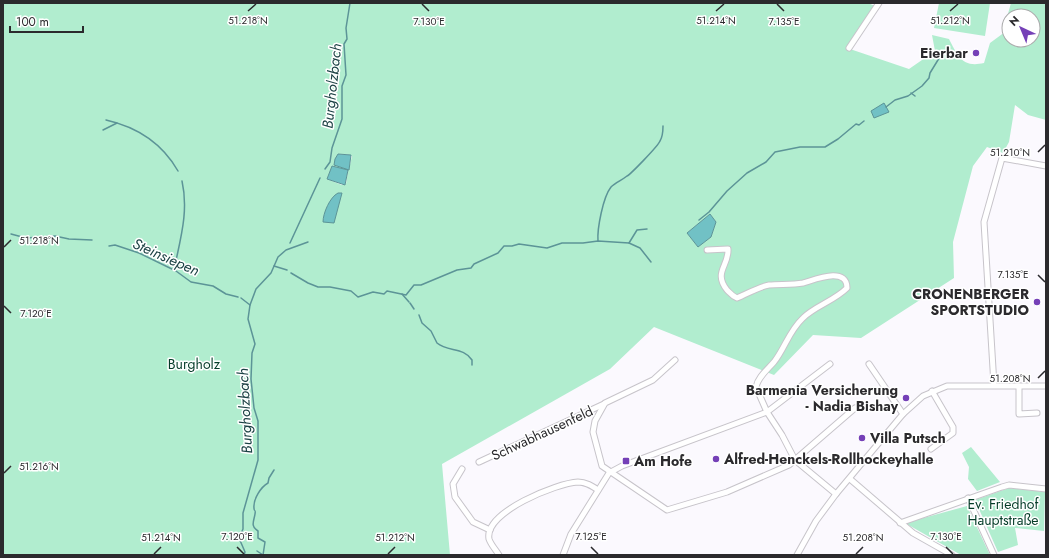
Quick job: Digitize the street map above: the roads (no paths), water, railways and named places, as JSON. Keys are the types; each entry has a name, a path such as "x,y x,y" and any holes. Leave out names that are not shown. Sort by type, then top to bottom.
{"street":[{"path":"849,48 879,3"},
{"path":"994,386 984,219 1002,158 1046,166"},
{"path":"707,250 728,248 727,260 721,269 721,278 723,284 732,296 737,298 767,286 802,283 820,276 837,276 843,278 847,283 846,288 840,295 804,317 789,333 774,361 759,380 757,390 767,412 796,460 836,494"},
{"name":"Schwabhausenfeld","path":"479,462 605,404 653,380 675,360"},
{"path":"563,555 571,534 610,473 622,466 767,412 830,364"},
{"path":"869,364 903,414"},
{"path":"797,555 816,521 836,494 903,414 916,401 932,391 947,386 1046,386"},
{"path":"1019,386 1019,414 1038,413"},
{"path":"931,449 953,433 953,427 932,391"},
{"name":"Schwabhausenfeld","path":"605,404 595,421 593,432 602,466 610,473"},
{"path":"610,473 667,510 671,510 727,492 789,465 855,408"},
{"path":"462,469 454,484 455,497 473,522 490,530"},
{"path":"850,479 913,533 952,555"},
{"path":"499,555 489,538 490,530 506,513 526,500 539,494 579,482 588,484 598,490"},
{"path":"900,523 1008,485 1046,488"},
{"path":"968,498 994,555"}],"water":[{"path":"884,103 889,112 874,118 871,111"},
{"path":"338,154 351,155 349,170 334,165"},
{"path":"332,166 348,170 345,185 327,179"},
{"path":"338,193 342,193 334,223 323,222 324,214 332,198"},
{"path":"710,214 716,222 711,237 698,247 687,233"}],"waterway":[{"name":"Burgholzbach","path":"325,169 330,162 332,148 342,119 342,86 346,75 344,44 347,39 346,28 350,3"},
{"path":"886,107 895,100 908,96 922,86 929,78 930,73 941,55 946,51"},
{"path":"911,93 915,96"},
{"path":"106,120 128,127 148,138 164,152 178,171"},
{"path":"699,220 709,212 727,191 747,173 766,162 775,152 800,147 825,147 838,139 856,124 859,125 864,121"},
{"path":"103,130 117,123"},
{"path":"598,241 598,229 601,213 608,192 611,187 634,170 655,148 662,137 663,126"},
{"name":"Burgholzbach","path":"290,243 320,178"},
{"path":"174,270 183,226 185,204 182,181"},
{"path":"291,273 318,287 330,287 351,291 358,297 373,292 384,294 387,291 406,295 414,285 421,285 457,270 471,268 474,264 498,253 504,246 519,244 547,248 562,243 598,241 629,243 637,230 647,229"},
{"name":"Steinsiepen","path":"11,234 26,238 55,236 69,239 92,240"},
{"name":"Burgholzbach","path":"244,555 245,552 239,538 243,529 243,513 258,460 258,421 254,408 251,379 252,353 255,344 248,319 250,305 256,289 271,273 278,257 286,250 308,242"},
{"path":"629,243 640,248 651,262"},
{"name":"Steinsiepen","path":"109,246 115,245 139,253 176,271 191,282 213,286 226,294 238,297"},
{"path":"274,266 287,270"},
{"path":"402,294 409,302"},
{"name":"Steinsiepen","path":"241,298 250,305"},
{"path":"410,303 414,309"},
{"path":"419,315 422,323 431,331 437,343 446,348 465,353 472,360 472,365"},
{"path":"263,555 265,542 258,538 258,531 253,525 255,512 254,505 258,494 268,483 274,470"},
{"path":"257,551 263,555"}],"place":[{"name":"Eierbar","path":"976,53"},
{"name":"CRONENBERGER SPORTSTUDIO","path":"1037,302"},
{"name":"Barmenia Versicherung - Nadia Bishay","path":"906,398"},
{"name":"Villa Putsch","path":"862,438"},
{"name":"Alfred-Henckels-Rollhockeyhalle","path":"716,459"},
{"name":"Am Hofe","path":"626,461"}],"park label":[{"name":"Burgholz","path":"194,364"},
{"name":"Ev. Friedhof Hauptstraße","path":"1003,512"}]}
